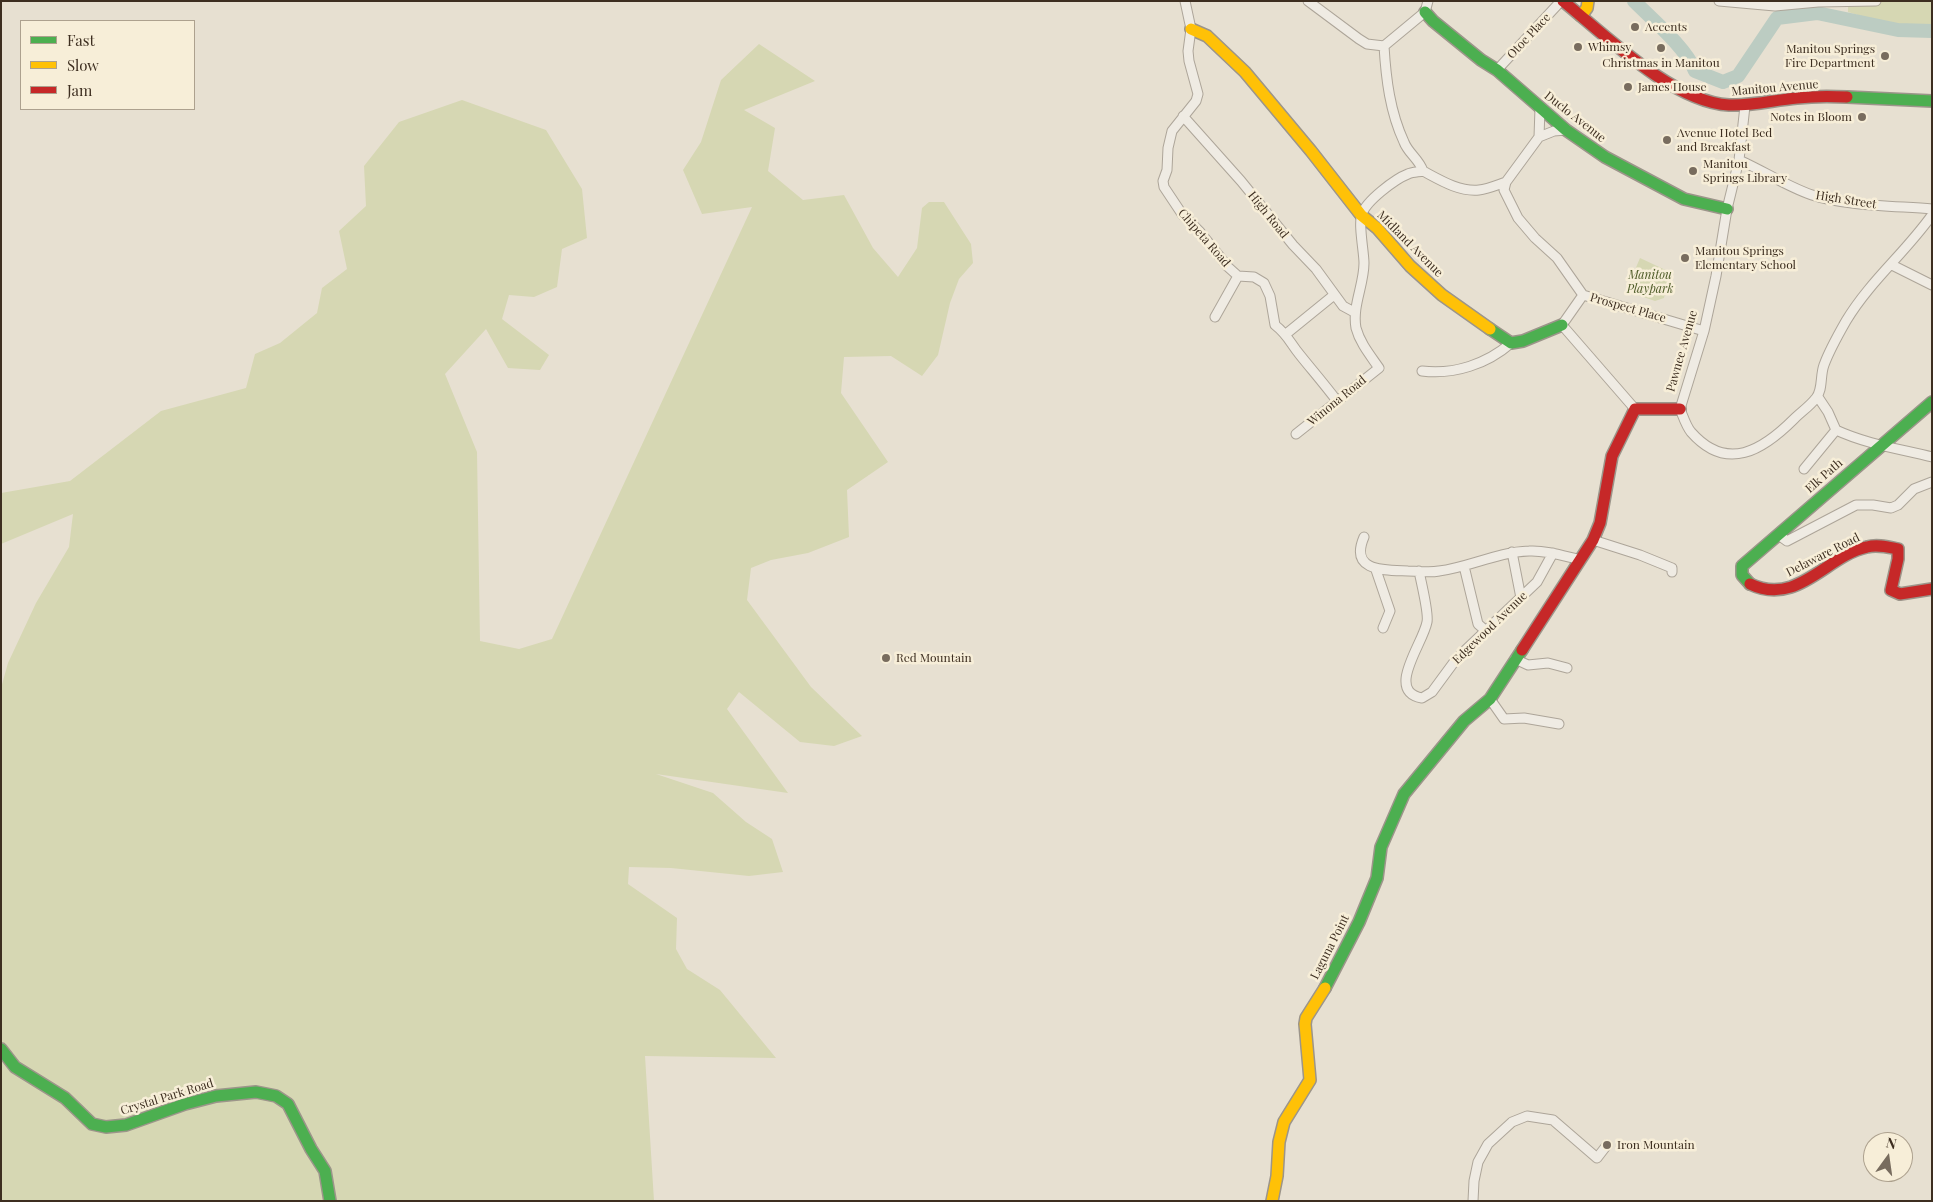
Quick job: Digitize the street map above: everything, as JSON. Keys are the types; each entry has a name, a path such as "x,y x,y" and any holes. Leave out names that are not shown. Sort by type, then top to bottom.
{"street":[{"path":"1183,116 1196,101 1198,94 1189,62 1188,51 1191,29 1185,1"},
{"path":"1308,1 1367,44 1384,46 1427,6"},
{"name":"Manitou Avenue","path":"1562,1 1635,59 1683,93 1714,103 1745,106 1810,97 1932,101"},
{"name":"Otoe Place","path":"1497,70 1562,1"},
{"path":"1581,16 1587,8 1588,1"},
{"path":"1719,1 1775,6 1818,2 1876,1"},
{"name":"Duclo Avenue","path":"1427,6 1433,21 1497,70 1566,130 1605,157 1644,180 1684,199 1727,209"},
{"name":"Midland Avenue","path":"1191,29 1207,36 1245,72 1361,214 1377,228 1410,266 1469,316 1511,343"},
{"path":"1384,46 1386,75 1398,128 1405,145 1420,162 1423,171"},
{"name":"Pawnee Avenue","path":"1635,409 1680,408 1704,331 1716,276 1727,209 1739,160 1745,106"},
{"path":"1539,137 1540,108"},
{"name":"Chipeta Road","path":"1183,116 1175,125 1169,139 1167,170 1163,181 1170,198 1228,267 1238,276 1254,277 1264,283 1270,296 1275,325 1286,334 1299,354 1317,374 1336,401"},
{"name":"High Road","path":"1183,116 1241,181 1293,245 1316,269 1343,306 1354,312"},
{"path":"1354,312 1359,299 1364,264 1361,214 1369,202 1408,174 1423,171 1464,190 1480,190 1506,182 1539,137 1554,131 1566,130"},
{"name":"High Street","path":"1739,160 1788,185 1815,196 1847,202 1932,209"},
{"name":"Prospect Place","path":"1506,182 1504,190 1518,218 1535,238 1557,258 1583,295 1704,331"},
{"path":"1680,408 1690,432 1711,449 1731,456 1749,451 1777,436 1818,397 1824,365 1846,321 1873,282 1892,265 1932,215"},
{"path":"1892,265 1932,285"},
{"path":"1215,317 1238,276"},
{"path":"1286,334 1334,295"},
{"path":"1422,371 1437,373 1472,366 1499,354 1511,343 1523,341 1562,325 1583,295"},
{"name":"Winona Road","path":"1296,434 1379,368 1362,343 1356,329 1354,312"},
{"path":"1559,724 1524,718 1504,719 1490,699 1593,540 1600,524 1612,456 1635,409 1562,325"},
{"path":"1818,397 1828,412 1836,430 1880,445 1932,457"},
{"name":"Elk Path","path":"1742,575 1742,566 1780,536 1880,445 1932,402"},
{"path":"1804,469 1836,430"},
{"path":"1780,536 1786,541 1856,505 1891,508 1898,505 1914,489 1932,482"},
{"path":"1364,537 1361,545 1361,556 1364,561 1376,570 1390,611 1383,628"},
{"path":"1593,540 1640,555 1672,568 1672,572"},
{"name":"Delaware Road","path":"1742,575 1750,585 1767,590 1787,588 1824,571 1860,549 1875,545 1898,549 1899,558 1891,590 1900,594 1932,589"},
{"path":"1376,570 1437,572 1464,566 1486,557 1530,550 1581,560"},
{"path":"1512,552 1521,598"},
{"name":"Edgewood Avenue","path":"1420,571 1428,621 1405,678 1407,690 1413,696 1422,698 1432,692 1457,658 1537,582 1553,553"},
{"path":"1464,566 1478,624 1486,631"},
{"path":"1515,659 1528,665 1548,663 1567,668"},
{"name":"Laguna Point","path":"1272,1201 1277,1176 1279,1142 1284,1122 1310,1080 1306,1018 1331,979 1360,922 1378,878 1381,847 1404,794 1464,722 1490,699"},
{"name":"Crystal Park Road","path":"1,1049 15,1068 64,1098 92,1124 106,1127 126,1125 185,1104 216,1096 256,1092 276,1096 288,1104 311,1149 325,1171 330,1187 330,1201"},
{"path":"1473,1201 1474,1181 1478,1162 1488,1144 1512,1122 1528,1116 1553,1120 1597,1158 1607,1145"}],"green space":[{"path":"1889,1 1932,1 1932,30 1904,29 1848,12 1848,4"},
{"path":"759,44 815,81 744,110 775,128 768,171 803,200 844,195 873,248 898,277 917,248 922,208 929,202 944,202 971,244 973,263 959,279 950,303 938,355 922,376 891,356 844,357 841,393 888,462 847,490 849,537 808,553 771,560 751,568 747,600 811,687 862,736 834,746 800,742 739,692 727,709 788,793 656,774 713,793 746,822 772,839 783,872 749,876 671,868 629,867 628,884 677,918 676,949 687,969 720,990 776,1058 645,1056 654,1201 1,1201 1,688 8,663 36,603 69,547 73,514 1,544 1,493 70,481 161,411 246,388 255,354 280,343 317,313 322,288 347,269 339,231 366,206 364,166 399,122 462,100 546,130 582,189 587,238 562,249 557,287 534,297 509,295 502,319 549,355 540,370 508,368 486,329 445,374 477,452 480,641 519,649 552,639 752,207 702,214 683,170 701,142 721,80"},
{"name":"Manitou Playpark","path":"1640,258 1672,273 1668,279 1664,298 1655,301 1626,291"}],"waterway":[{"path":"1634,1 1685,53 1695,71 1723,82 1738,76 1777,18 1817,13 1898,30 1932,31"}],"traffic: fast":[{"path":"1425,12 1433,21 1481,60 1497,70 1566,130 1605,157 1684,199 1727,209"},
{"path":"1847,97 1932,101"},
{"path":"1490,329 1511,343 1523,341 1562,325"},
{"path":"1750,584 1742,575 1742,566 1932,402"},
{"path":"1325,988 1359,922 1377,878 1381,847 1404,794 1464,721 1490,699 1522,650"},
{"path":"1,1049 15,1067 65,1098 92,1124 106,1127 126,1125 185,1104 216,1096 256,1092 276,1096 288,1104 311,1149 325,1171 330,1201"}],"traffic: slow":[{"path":"1581,16 1587,8 1588,1"},
{"path":"1191,29 1207,36 1245,72 1361,215 1377,228 1410,266 1442,295 1490,329"},
{"path":"1272,1201 1277,1176 1279,1142 1284,1122 1310,1080 1306,1018 1325,988"}],"traffic: jam":[{"path":"1563,1 1641,65 1685,92 1708,101 1738,105 1810,97 1847,97"},
{"path":"1522,650 1593,540 1600,523 1612,456 1635,409 1680,409"},
{"path":"1750,584 1767,589 1783,589 1798,585 1852,552 1871,546 1879,546 1898,549 1898,559 1891,590 1900,594 1932,589"}],"place":[{"name":"Accents","path":"1635,27"},
{"name":"Whimsy","path":"1578,47"},
{"name":"Christmas in Manitou","path":"1661,48"},
{"name":"Manitou Springs Fire Department","path":"1885,56"},
{"name":"James House","path":"1628,87"},
{"name":"Notes in Bloom","path":"1862,117"},
{"name":"Avenue Hotel Bed and Breakfast","path":"1667,140"},
{"name":"Manitou Springs Library","path":"1693,171"},
{"name":"Manitou Springs Elementary School","path":"1685,258"},
{"name":"Red Mountain","path":"886,658"},
{"name":"Iron Mountain","path":"1607,1145"}]}
